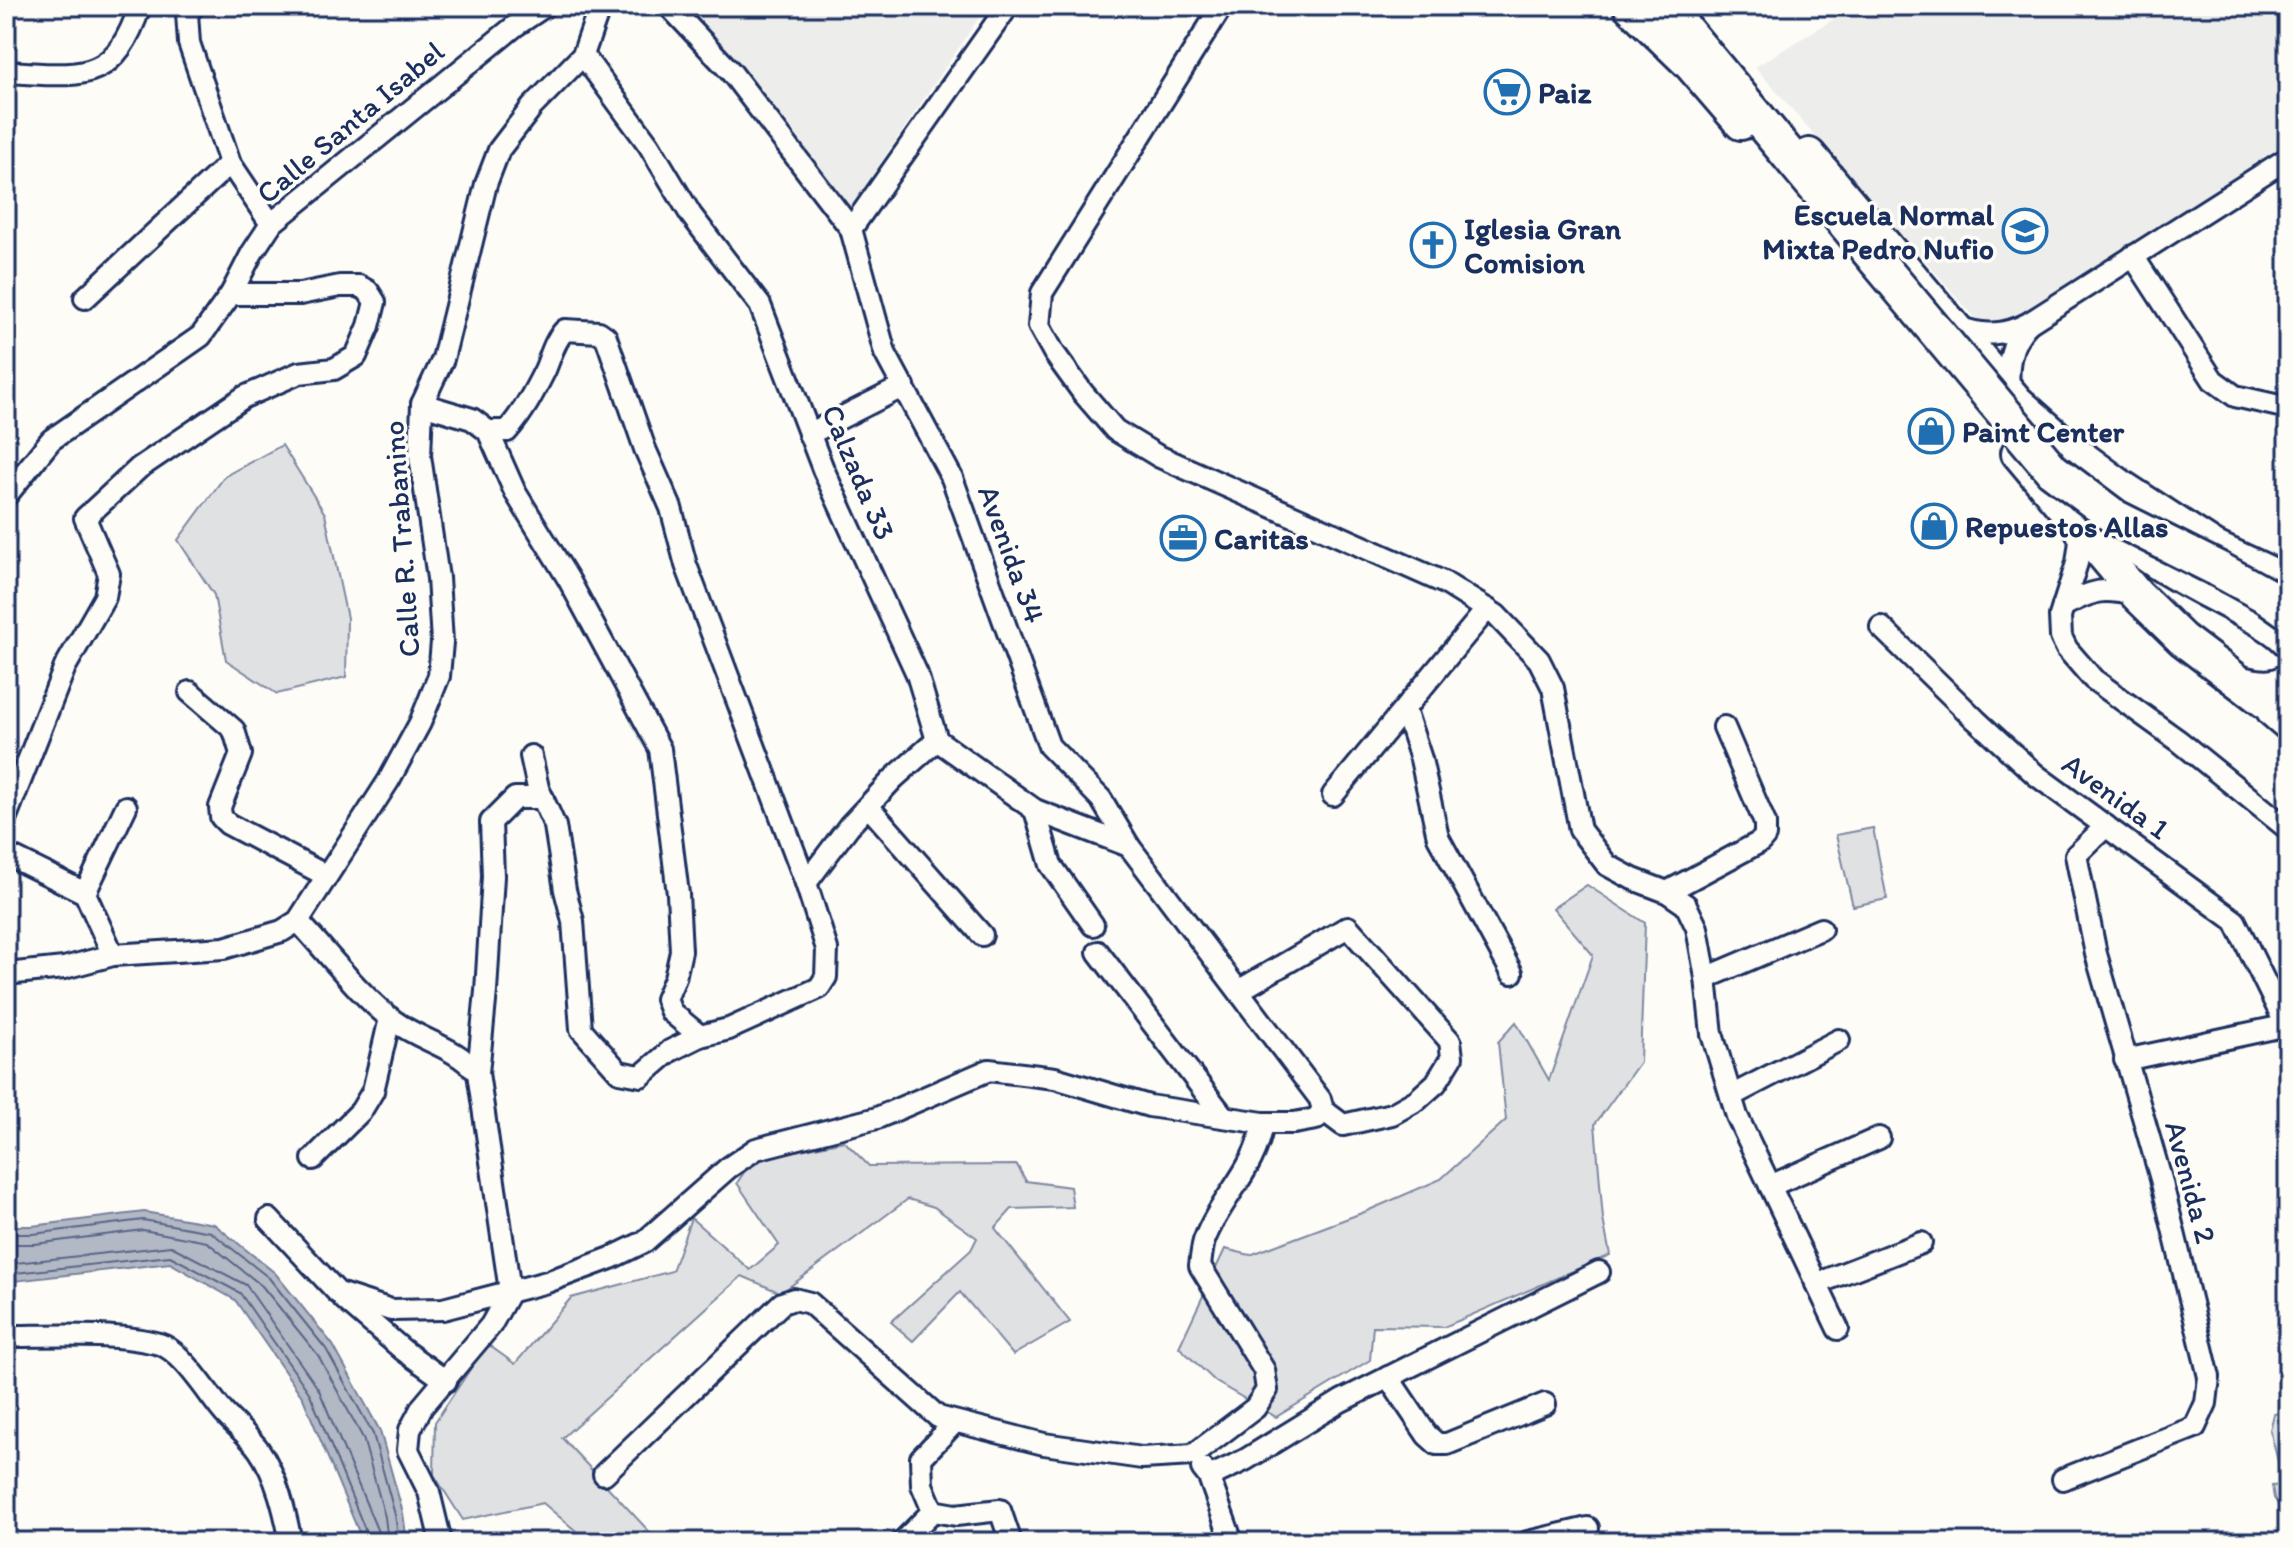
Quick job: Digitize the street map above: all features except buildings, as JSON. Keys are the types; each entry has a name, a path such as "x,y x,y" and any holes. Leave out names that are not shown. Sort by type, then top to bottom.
{"highway":[{"path":"1669,11 2052,470 2116,518 2218,569 2288,611"},
{"path":"2217,550 2288,583"}],"main road":[{"path":"1630,6 1691,65 1952,371 2137,595 2182,639 2241,683 2284,708"},
{"path":"1669,11 1723,58 1954,325 2013,397 2044,443 2116,530 2163,567 2254,616 2288,640"},
{"path":"2013,397 2070,449 2123,488 2288,595"}],"street":[{"path":"6,72 74,75 100,68 117,55 131,32 140,6"},
{"path":"194,6 187,13 189,43 230,163 271,224"},
{"name":"Calle Santa Isabel","path":"6,496 51,440 201,336 231,294 271,224 515,26 545,6"},
{"name":"Calle R. Trabanino","path":"298,921 389,780 420,723 439,676 442,642 438,578 420,456 422,404 443,359 486,184 499,150 532,107 583,55 600,6"},
{"name":"Avenida 34","path":"669,6 731,72 851,229 885,353 952,478 1049,746 1101,799 1129,846 1240,990 1320,1099 1323,1110"},
{"path":"851,229 1008,6"},
{"path":"1222,6 1042,293 1039,326 1083,393 1115,430 1158,456 1445,583 1496,615 1539,660 1553,688 1580,830 1607,865 1667,892 1686,905 1697,928 1712,1034 1737,1116 1838,1329"},
{"name":"Calzada 33","path":"583,55 649,145 691,215 760,305 809,434 917,674 937,740"},
{"path":"1954,325 1984,334 2015,330 2288,158"},
{"path":"85,298 230,163"},
{"path":"2133,256 2213,380 2235,396 2288,408"},
{"path":"6,817 65,667 105,597 109,574 85,518 139,468 244,397 299,373 334,369 356,356 375,302 368,291 359,286 340,286 300,294 231,294"},
{"path":"2013,397 2010,354 2029,323"},
{"path":"488,431 507,431 521,415 558,336 565,330 599,332 606,337 645,449 671,508 686,565 806,883 827,949 826,977 819,988 729,1029 700,1036 670,1051 641,1076 619,1072 581,1029 573,921 555,826 538,788 531,756"},
{"path":"809,434 904,386"},
{"path":"422,404 472,419 488,431 515,492 569,580 660,749 678,894 681,951 666,999 671,1012 700,1036"},
{"path":"2067,512 2080,541 2077,563 2060,616 2061,637 2067,649 2093,679 2179,741 2288,829"},
{"path":"2063,606 2107,589 2137,595"},
{"path":"1333,795 1487,609"},
{"name":"Avenida 1","path":"1881,627 2036,775 2235,921 2288,1027"},
{"path":"190,692 234,730 241,754 220,807 221,817 228,824 325,875"},
{"path":"1405,710 1421,759 1438,837 1512,973"},
{"path":"1667,892 1760,842 1765,836 1765,823 1724,727"},
{"path":"806,883 849,826 937,740 1035,810 1129,846"},
{"path":"441,1542 429,1492 408,1450 410,1430 422,1407 491,1325 510,1291 478,1073 493,876 491,822 515,798 543,798"},
{"path":"868,806 982,935"},
{"path":"85,893 126,807"},
{"path":"1035,810 1051,865 1093,925"},
{"name":"Avenida 2","path":"2063,1479 2195,1427 2206,1403 2209,1377 2161,1179 2096,954 2076,855 2106,826"},
{"path":"6,854 85,893 113,955"},
{"path":"6,974 64,968 113,955 224,948 282,931 298,921 390,1018 410,1032 458,1054 478,1073"},
{"path":"338,1293 391,1310 443,1309 581,1271 644,1242 728,1168 756,1149 877,1118 989,1070 1055,1078 1149,1106 1263,1123 1316,1119 1323,1110 1343,1125 1392,1114 1417,1100 1436,1083 1452,1057 1450,1041 1348,927 1240,990"},
{"path":"1706,978 1821,929"},
{"path":"1098,952 1224,1117"},
{"path":"313,1159 361,1111 373,1091 390,1018"},
{"path":"2125,1060 2288,1027"},
{"path":"1731,1096 1839,1040"},
{"path":"604,1474 782,1303 794,1299 810,1303 938,1417 1044,1444 1142,1458 1193,1455 1255,1408 1267,1390 1264,1370 1200,1266 1204,1242 1260,1145 1263,1123"},
{"path":"1770,1186 1879,1138"},
{"path":"269,1219 338,1293 403,1350 446,1381"},
{"path":"1816,1284 1921,1243"},
{"path":"1209,1477 1245,1460 1341,1401 1599,1272"},
{"path":"6,1336 139,1340 163,1344 177,1355 259,1450 274,1480 291,1542"},
{"path":"1388,1377 1427,1435 1437,1444 1447,1444 1545,1404"},
{"path":"933,1511 922,1485 921,1458 955,1422"},
{"path":"1193,1455 1209,1477 1232,1542"},
{"path":"933,1511 956,1515 1000,1510 1011,1542"},
{"path":"902,1542 933,1511"},
{"path":"1528,1542 1588,1528"}],"shaded area":[{"path":"676,6 987,6 846,214"},
{"name":"Escuela Normal Mixta Pedro Nufio","path":"1855,6 2288,6 2288,142 2015,319 1994,325 1977,320 1755,67"},
{"path":"282,445 325,514 347,618 346,677 277,694 226,660 214,595 178,540 225,476"},
{"path":"1873,828 1887,899 1853,906 1836,835"},
{"path":"1587,885 1645,923 1640,1062 1595,1124 1603,1219 1610,1255 1444,1327 1373,1326 1370,1360 1276,1417 1216,1382 1179,1347 1225,1249 1250,1255 1441,1179 1506,1120 1498,1042 1516,1022 1549,1080 1593,955 1553,908"},
{"path":"844,1141 869,1166 1017,1165 1026,1181 1070,1187 1073,1207 1012,1209 995,1228 1070,1322 1013,1355 960,1292 913,1341 891,1322 971,1250 977,1238 934,1207 908,1199 781,1293 742,1276 562,1438 659,1542 589,1542 543,1503 463,1520 434,1475 435,1422 487,1344 515,1364 571,1298 672,1271 691,1218 750,1270 779,1245 737,1183 752,1160"},
{"path":"2288,1411 2288,1508 2280,1507 2274,1498 2272,1486 2284,1485 2270,1430 2274,1414"}],"water":[{"path":"144,1212 214,1224 275,1273 333,1345 380,1431 403,1513 407,1542 363,1542 303,1398 235,1300 170,1263 6,1282 6,1226 32,1226"}],"place":[{"name":"Paiz","path":"1507,92"},
{"name":"Escuela Normal Mixta Pedro Nufio","path":"2025,231"},
{"name":"Iglesia Gran Comision","path":"1433,245"},
{"name":"Paint Center","path":"1931,431"},
{"name":"Repuestos Allas","path":"1934,526"},
{"name":"Caritas","path":"1183,538"}]}
